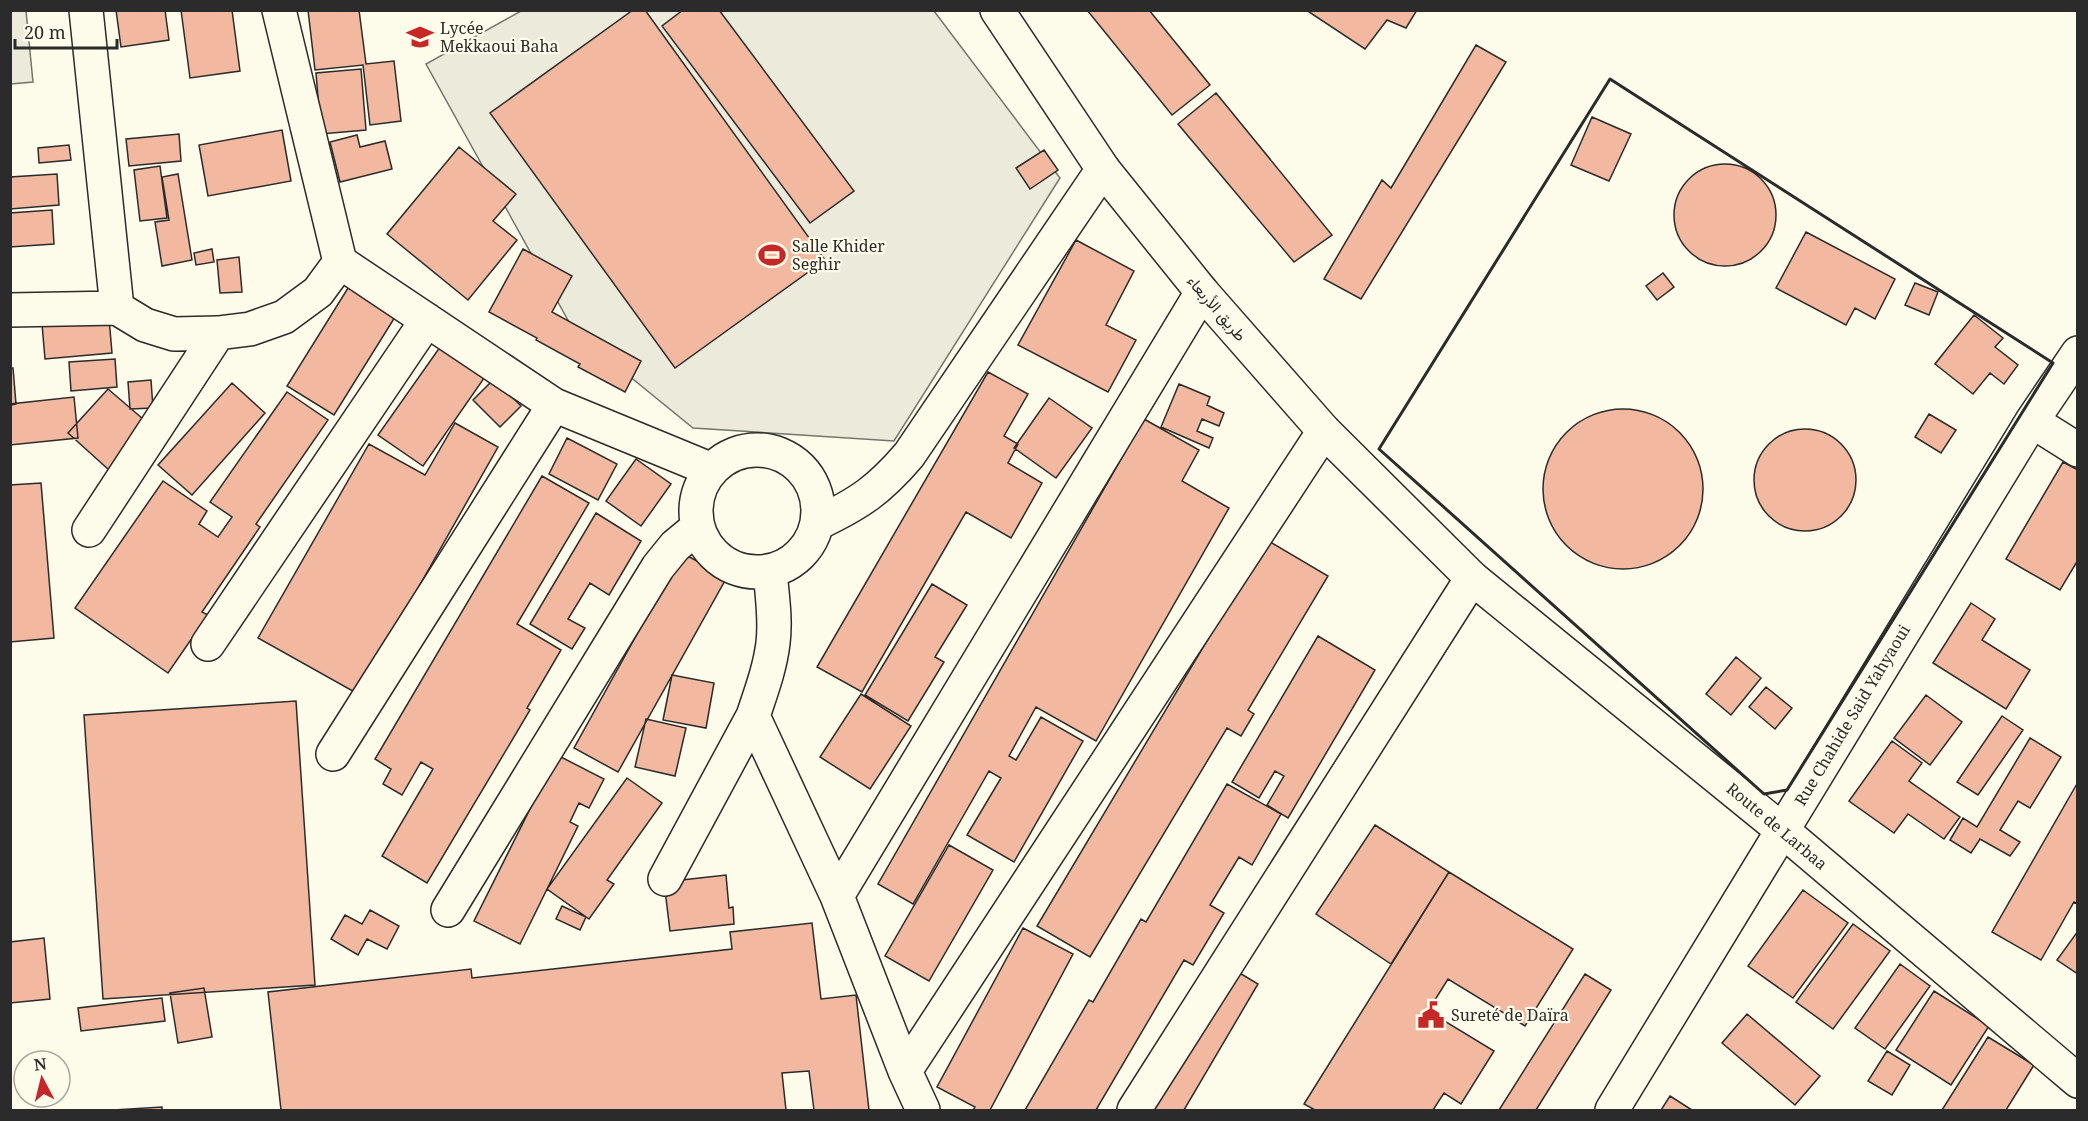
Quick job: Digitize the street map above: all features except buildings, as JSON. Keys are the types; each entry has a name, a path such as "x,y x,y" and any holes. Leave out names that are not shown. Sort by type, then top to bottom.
{"street":[{"path":"86,10 117,308"},
{"path":"279,10 340,262 554,405 712,470"},
{"name":"طريق الأربعاء","path":"997,10 1103,169 1202,292 1324,430 1472,578"},
{"path":"818,523 863,500 886,481 909,455 1103,169"},
{"path":"10,310 117,308 145,325 174,334 218,333 250,329 284,317 318,292 340,262"},
{"path":"837,896 1202,292"},
{"path":"208,644 427,320"},
{"path":"89,530 218,333"},
{"name":"Rue Chahide Said Yahyaoui","path":"1612,1110 2032,421 2078,353"},
{"path":"333,754 554,405"},
{"path":"2032,421 2078,450"},
{"path":"905,1071 1324,430"},
{"path":"746,451 766,451 785,457 801,468 812,484 818,503 818,523 809,545 792,562 770,572 747,572 725,564 708,548 698,527 696,507 700,487 712,470 728,458 746,451"},
{"path":"448,910 658,567 675,546 698,527"},
{"path":"665,879 753,716 768,673 773,641 774,611 770,572"},
{"path":"1134,1110 1472,578"},
{"name":"Route de Larbaa","path":"1472,578 1782,830 2078,1082"},
{"path":"753,716 837,896 905,1071 923,1110"}],"shaded area":[{"path":"11,10 26,11 33,82 11,84"},
{"name":"Salle Khider Seghir","path":"521,11 934,11 1060,178 894,441 693,428 574,331 426,64"}],"wall":[{"path":"1610,79 2053,363 1787,790 1764,794 1379,449 1610,79"}],"place":[{"name":"Lycée Mekkaoui Baha","path":"420,37"},
{"name":"Salle Khider Seghir","path":"772,255"},
{"name":"Sureté de Daïra","path":"1431,1015"}]}
